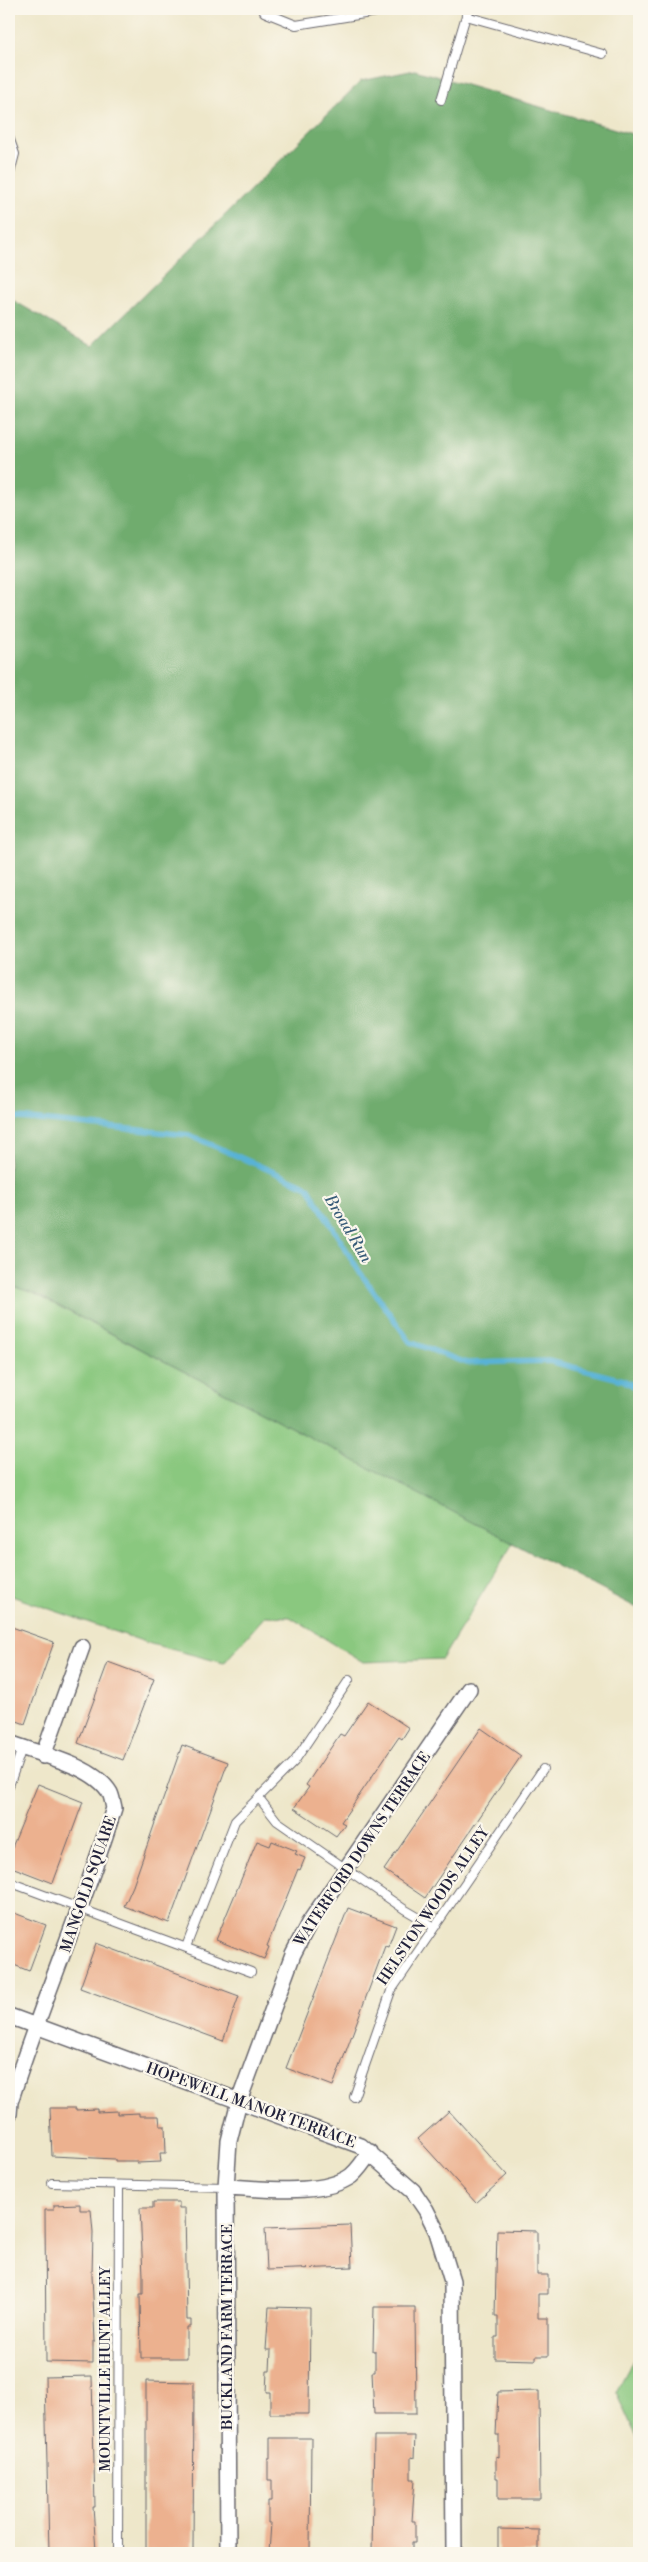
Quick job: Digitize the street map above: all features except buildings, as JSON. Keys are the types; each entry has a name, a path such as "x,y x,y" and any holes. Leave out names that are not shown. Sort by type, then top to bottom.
{"street":[{"path":"43,1756 82,1647"},
{"name":"WATERFORD DOWNS TERRACE","path":"239,2101 293,1954 309,1923 469,1689"},
{"name":"MANGOLD SQUARE","path":"9,2114 10,2102 34,2025 82,1908 114,1808 110,1794 100,1781 85,1771 15,1746"},
{"name":"HOPEWELL MANOR TERRACE","path":"9,2016 361,2146 413,2191 426,2210 445,2254 452,2281 454,2553"},
{"name":"BUCKLAND FARM TERRACE","path":"228,2553 226,2187 229,2142 239,2101"},
{"path":"226,2187 294,2189 325,2187 350,2176 370,2152"}],"lane":[{"path":"264,9 264,12 296,25 395,9"},
{"path":"441,100 467,12 602,54"},
{"path":"9,137 16,154 9,177"},
{"path":"186,1947 234,1821 294,1762 349,1680"},
{"path":"9,1786 15,1746"},
{"name":"HELSTON WOODS ALLEY","path":"354,2097 390,1992 543,1769"},
{"path":"259,1798 277,1821 404,1909 435,1927"},
{"path":"9,1882 251,1972"},
{"path":"52,2183 226,2187"},
{"name":"MOUNTVILLE HUNT ALLEY","path":"118,2553 119,2185"}],"green space":[{"path":"415,70 639,136 639,1609 34,1293 9,1285 9,298 92,346 361,81"},
{"path":"9,1285 33,1293 513,1543 442,1659 363,1662 290,1617 265,1616 224,1663 151,1644 9,1595"},
{"path":"639,2349 639,2442 616,2392"}],"waterway":[{"name":"Broad Run","path":"9,1117 189,1135 308,1187 359,1271 410,1342 467,1363 549,1361 623,1380 639,1389"}]}
